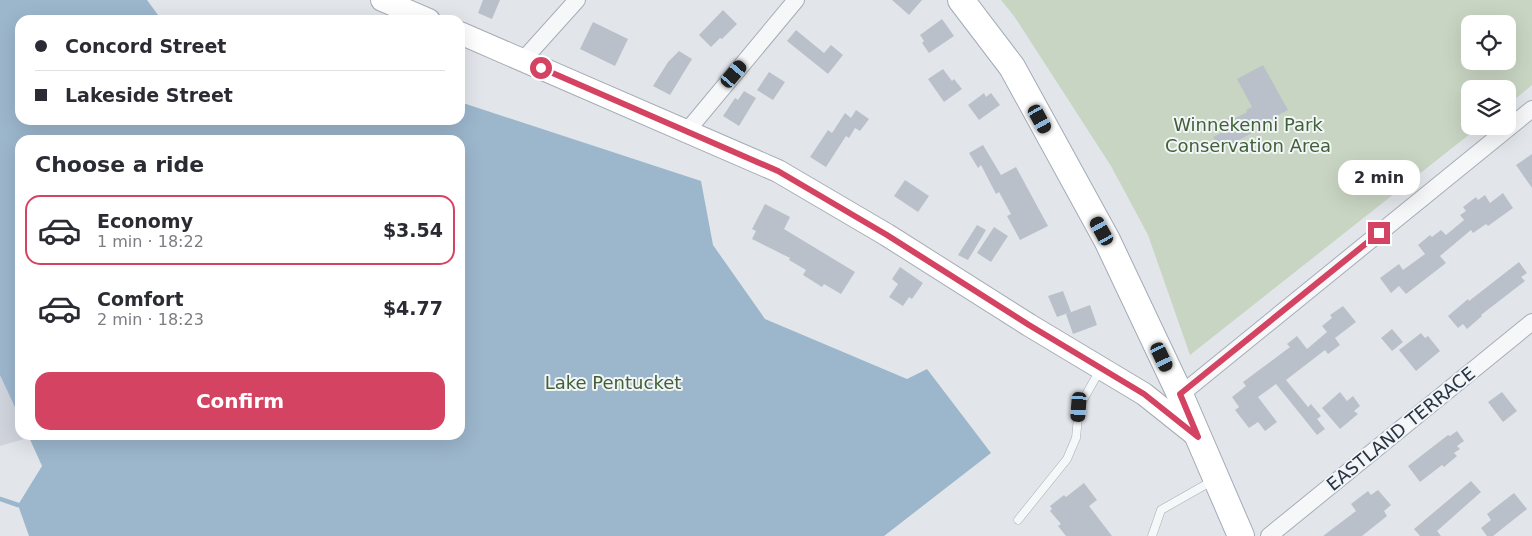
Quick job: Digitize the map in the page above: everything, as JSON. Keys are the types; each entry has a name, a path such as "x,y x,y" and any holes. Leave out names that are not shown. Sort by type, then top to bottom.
{"main road":[{"path":"382,0 417,15"},
{"path":"961,0 1012,67 1107,240 1180,394 1240,536"},
{"path":"465,35 778,171 887,235 1029,325 1144,394 1198,437"}],"street":[{"path":"523,60 577,0"},
{"path":"687,130 796,0"},
{"path":"1180,394 1532,109"},
{"name":"EASTLAND TERRACE","path":"1269,536 1532,322"}],"lane":[{"path":"1018,520 1067,459 1076,438 1079,407 1100,368"},
{"path":"1152,536 1161,510 1216,479"}],"shaded area":[{"path":"0,305 15,333 15,440 21,440 0,446"}],"green space":[{"name":"Winnekenni Park Conservation Area","path":"1001,0 1532,0 1532,85 1516,98 1516,80 1461,80 1461,135 1469,135 1190,355 1148,235 1111,166 1014,16"}],"water":[{"name":"Lake Pentucket","path":"0,0 147,0 158,15 15,15 15,125 465,125 465,104 701,181 713,245 765,319 907,379 927,369 991,453 884,536 29,536 18,505 42,466 30,440 465,440 465,135 15,135 15,407 0,375"}],"building":[{"path":"483,0 500,0 492,19 478,13"},
{"path":"892,0 922,0 909,15"},
{"path":"723,10 737,24 711,47 699,35"},
{"path":"942,19 954,36 929,53 922,43 924,41 920,35"},
{"path":"593,22 628,39 615,66 580,49"},
{"path":"796,30 824,53 831,45 843,55 828,74 787,41"},
{"path":"679,51 692,59 670,95 653,86 668,62"},
{"path":"1263,65 1288,110 1252,129 1254,132 1220,150 1213,137 1231,128 1228,122 1247,112 1246,110 1252,107 1237,79"},
{"path":"943,69 952,81 954,79 962,89 944,102 928,79"},
{"path":"769,72 785,82 773,100 757,90"},
{"path":"744,91 756,98 739,126 723,116 735,98 738,100"},
{"path":"984,93 986,97 991,93 1000,105 979,120 968,105"},
{"path":"856,110 869,119 860,131 855,128 849,138 846,136 826,167 810,157 828,130 832,133 845,113 851,118"},
{"path":"983,145 1001,175 1016,167 1048,226 1020,240 1007,216 1011,214 999,192 996,194 981,165 978,168 969,153"},
{"path":"1532,154 1532,188 1516,165"},
{"path":"905,180 929,196 918,212 894,196"},
{"path":"1503,193 1513,208 1488,226 1486,224 1473,233 1471,230 1440,256 1446,263 1406,294 1399,286 1391,293 1380,278 1399,264 1403,270 1425,254 1418,245 1430,235 1432,237 1441,230 1446,235 1464,220 1460,215 1466,211 1463,207 1476,197 1478,200 1485,195 1490,203"},
{"path":"765,204 790,217 784,229 855,272 841,294 824,284 822,287 803,275 806,270 789,260 790,258 752,239 756,231 752,229"},
{"path":"977,225 986,230 968,260 958,255"},
{"path":"994,227 1008,236 991,262 977,253"},
{"path":"1519,262 1527,273 1521,277 1525,281 1481,315 1467,329 1463,324 1458,328 1448,316"},
{"path":"900,267 923,283 912,299 909,297 903,306 889,297 898,284 892,279"},
{"path":"1063,291 1071,312 1057,317 1048,296"},
{"path":"1090,305 1097,325 1073,334 1066,314"},
{"path":"1343,306 1356,322 1335,338 1340,345 1328,354 1325,350 1286,380 1308,407 1311,404 1321,416 1317,419 1325,429 1317,435 1276,384 1258,397 1277,422 1265,431 1258,422 1249,428 1235,410 1239,407 1232,397 1246,386 1243,382 1290,347 1287,344 1297,336 1307,349 1327,332 1322,326 1332,318 1330,315"},
{"path":"1392,329 1403,342 1392,351 1381,338"},
{"path":"1421,333 1425,338 1428,336 1440,351 1416,371 1399,350"},
{"path":"1340,392 1347,401 1353,396 1360,406 1354,411 1358,414 1340,429 1322,408"},
{"path":"1502,392 1517,411 1503,422 1488,402"},
{"path":"1457,431 1464,441 1457,446 1460,449 1454,453 1457,456 1444,467 1442,465 1420,482 1408,466 1448,435 1450,436"},
{"path":"1471,481 1481,492 1437,531 1441,536 1420,536 1414,529"},
{"path":"1084,483 1097,500 1089,506 1112,536 1066,536 1058,526 1061,524 1050,511 1052,509 1050,506 1064,495 1066,497"},
{"path":"1378,490 1391,505 1384,511 1387,516 1362,536 1323,536 1356,511 1351,504 1368,491 1371,495"},
{"path":"1514,493 1527,509 1493,536 1487,536 1481,528 1491,520 1487,514"}],"waterway":[{"path":"0,499 18,505"}],"route":[{"path":"541,68 778,171 887,235 1029,325 1144,394 1198,437 1180,394 1379,233"}]}
